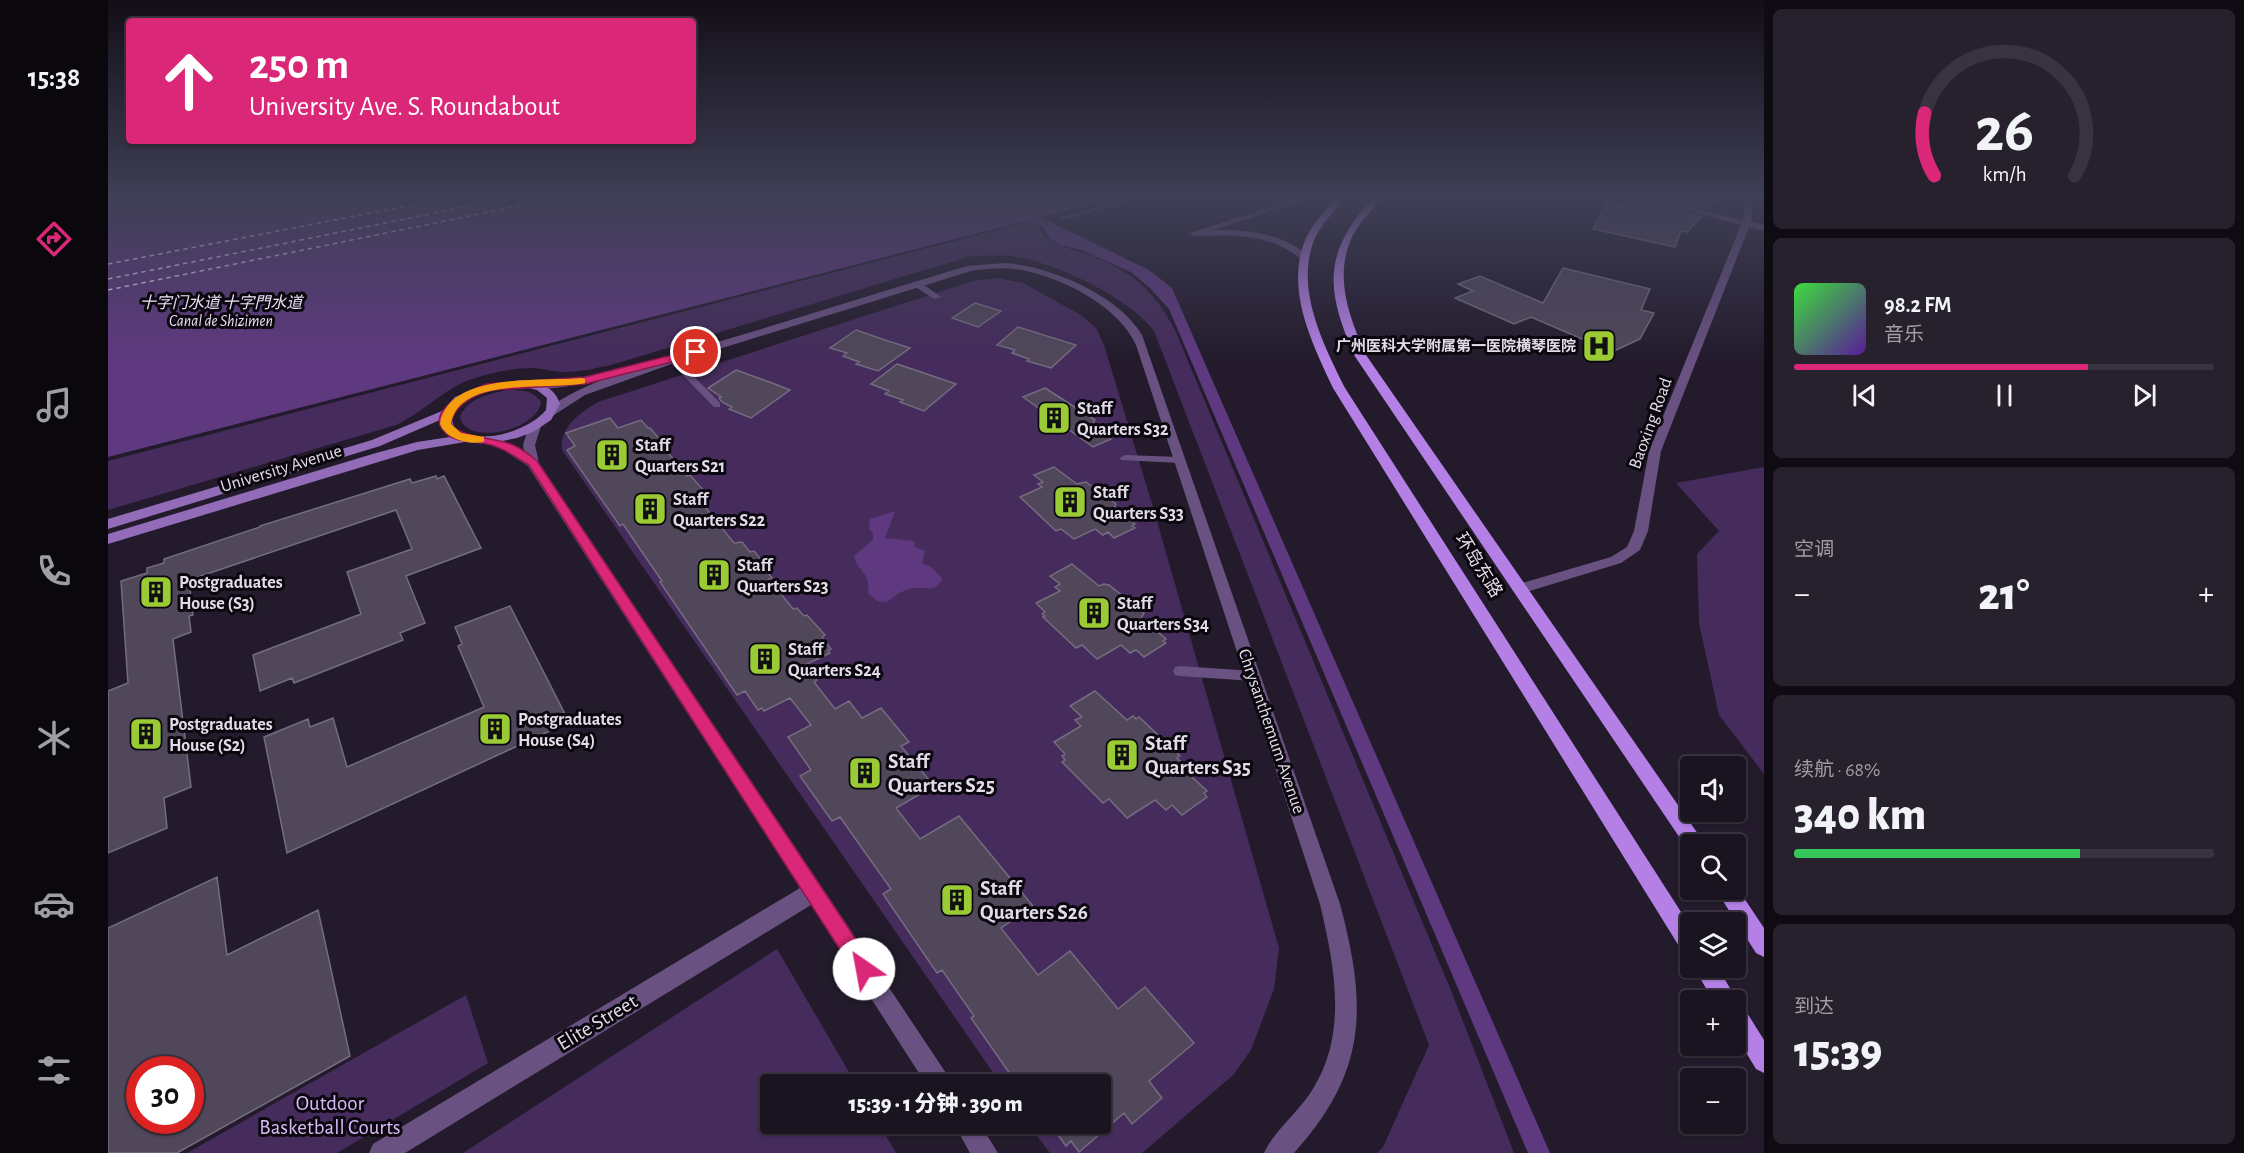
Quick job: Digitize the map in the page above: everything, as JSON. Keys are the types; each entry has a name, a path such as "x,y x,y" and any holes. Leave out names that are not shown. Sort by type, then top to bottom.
{"main road":[{"name":"环岛东路","path":"1306,252 1303,282 1306,312 1339,388 1680,928"},
{"name":"环岛东路","path":"1341,252 1338,291 1346,326 1360,355 1688,834"},
{"name":"University Avenue","path":"108,524 376,443 447,413 458,401 476,391 506,384 534,384"},
{"path":"534,384 552,395 554,407 551,413"},
{"path":"447,413 445,424 447,428 466,438"},
{"name":"University Avenue","path":"108,539 417,446 466,438 487,440 518,434 535,426 551,413"},
{"path":"1733,900 1764,946"},
{"path":"1746,1032 1764,1061"}],"street":[{"path":"1297,252 1304,257"},
{"name":"Baoxing Road","path":"1520,589 1616,560 1633,550 1641,531 1648,481 1655,452 1735,252"},
{"name":"Chrysanthemum Avenue","path":"673,360 970,268 1012,266 1028,268 1057,279 1112,310 1130,326 1141,345 1330,904 1347,975 1348,1011 1343,1046 1332,1080 1313,1114 1277,1153"},
{"path":"534,384 585,380 628,368 673,360"},
{"path":"551,413 559,405 581,393 673,360"},
{"path":"535,426 528,445 533,463 933,1074"},
{"path":"487,440 510,448 533,463"},
{"name":"Elite Street","path":"382,1153 813,892"},
{"path":"973,1134 985,1153"}],"lane":[{"path":"916,284 937,297"},
{"path":"673,360 717,405"},
{"path":"1125,458 1179,460"},
{"path":"1180,671 1253,676"}],"green space":[{"path":"913,252 1079,252 1104,261 1130,275 1150,293 1175,330 1452,993 1514,1153 1377,1153 1383,1147 1429,1045 1154,331 1129,307 1075,276 1038,262 1016,257 971,256 611,365 572,372 534,368 519,369 482,376 454,387 396,425 108,510 108,461"},
{"path":"997,278 1023,283 1081,315 1096,328 1104,345 1153,507 1279,948 1274,989 1251,1050 1233,1075 1142,1153 1050,1153 1036,1134 1111,1134 1111,1074 994,1074 562,450 567,428 578,416 598,402 973,281"},
{"path":"507,390 530,393 541,402 537,412 528,421 501,432 487,433 474,431 465,425 460,416 468,405 486,395"},
{"path":"1764,467 1764,774 1719,715 1699,623 1697,554 1719,531 1676,483"},
{"path":"777,949 850,1074 760,1074 760,1134 885,1134 896,1153 463,1153"},
{"name":"Outdoor Basketball Courts","path":"466,995 488,1063 337,1153 187,1153"}],"water":[{"name":"十字门水道 十字門水道 Canal de Shizimen","path":"108,252 905,252 108,457"},
{"name":"十字门水道 十字門水道 Canal de Shizimen","path":"1085,252 1112,252 1149,270 1172,288 1550,1153 1528,1153 1169,309 1131,272"},
{"path":"895,511 885,538 914,541 915,547 925,551 922,563 931,567 943,579 936,587 910,589 884,602 874,599 868,593 868,581 854,556 873,540 873,534 869,529 870,519"}],"building":[{"path":"1563,268 1650,289 1641,310 1654,313 1640,339 1612,352 1531,317 1514,324 1455,298 1473,291 1458,284 1480,276 1543,303"},
{"path":"975,303 1001,311 978,327 952,318"},
{"path":"1018,327 1076,345 1051,368 1027,361 1029,359 1012,353 1015,350 997,345"},
{"path":"856,330 910,348 878,371 856,364 859,362 843,356 847,353 830,348"},
{"path":"897,364 956,384 924,411 900,402 903,400 885,394 889,391 871,384"},
{"path":"736,370 790,390 751,418 729,409 732,407 722,402 719,398 721,397 708,388"},
{"path":"1045,388 1095,420 1093,423 1111,436 1109,437 1111,439 1093,447 1023,397"},
{"path":"610,418 618,428 641,420 650,428 687,476 690,475 706,493 702,494 705,502 702,503 734,543 742,542 750,552 754,551 770,570 767,572 772,578 769,579 793,609 797,608 804,616 807,615 825,635 822,637 831,649 828,651 830,653 805,665 817,680 814,682 835,709 849,701 862,718 881,708 909,742 901,746 934,786 896,808 920,839 959,816 1033,906 1001,928 1038,975 1070,951 1118,1009 1145,987 1194,1043 1149,1081 1162,1098 1132,1124 1124,1113 1111,1124 1111,1074 1010,1074 971,1018 974,1016 942,970 937,973 883,894 891,889 840,817 832,821 800,776 811,770 788,737 811,725 790,698 764,711 762,708 758,710 745,691 737,695 623,524 620,526 567,450 575,446 566,433"},
{"name":"Staff Quarters S33","path":"1054,467 1077,484 1086,482 1116,504 1114,509 1135,524 1132,526 1135,528 1114,538 1108,532 1103,535 1095,529 1074,539 1061,529 1056,531 1020,497 1042,487 1038,484 1043,482 1034,475"},
{"name":"Postgraduates House (S3)","path":"436,476 437,479 444,476 481,548 406,576 425,623 400,633 403,640 294,683 292,678 260,691 253,655 361,614 347,572 412,549 396,510 189,580 193,615 189,616 191,632 173,639 191,787 164,798 167,828 108,853 108,691 128,683 121,581 147,573 147,568 164,563 164,559 260,526 410,479 412,483"},
{"name":"Staff Quarters S34","path":"1072,564 1099,586 1109,585 1144,613 1141,618 1166,639 1163,641 1166,643 1144,657 1136,650 1130,653 1121,645 1097,659 1082,645 1076,648 1043,617 1045,616 1042,614 1045,612 1036,603 1060,591 1055,587 1060,584 1050,576"},
{"name":"Postgraduates House (S4)","path":"510,606 569,722 287,853 264,737 308,719 310,727 333,718 347,767 484,707 458,646 462,644 455,627"},
{"name":"Staff Quarters S35","path":"1095,691 1127,720 1133,716 1136,719 1139,717 1180,756 1177,758 1180,761 1177,763 1207,791 1204,793 1207,797 1182,815 1172,805 1166,810 1155,800 1127,818 1109,799 1103,803 1062,762 1065,760 1062,756 1065,754 1054,742 1081,726 1075,720 1082,717 1070,706"},
{"path":"217,877 227,955 318,910 350,1056 177,1153 108,1153 108,928"},
{"path":"1057,1134 1100,1134 1079,1152 1071,1141 1066,1146"}],"ferry route":[{"path":"108,264 171,252"},
{"path":"108,279 243,252"},
{"path":"108,290 294,252"}],"slow traffic":[{"path":"480,440 458,436 452,433 445,424 447,413 453,405 476,391 506,384 552,384 582,381"}],"place":[{"name":"广州医科大学附属第一医院横琴医院","path":"1599,346"},
{"name":"Staff Quarters S32","path":"1054,418"},
{"name":"Staff Quarters S21","path":"612,455"},
{"name":"Staff Quarters S33","path":"1070,502"},
{"name":"Staff Quarters S22","path":"650,509"},
{"name":"Staff Quarters S23","path":"714,575"},
{"name":"Postgraduates House (S3)","path":"156,592"},
{"name":"Staff Quarters S34","path":"1094,613"},
{"name":"Staff Quarters S24","path":"765,659"},
{"name":"Postgraduates House (S4)","path":"495,729"},
{"name":"Postgraduates House (S2)","path":"146,734"},
{"name":"Staff Quarters S35","path":"1122,755"},
{"name":"Staff Quarters S25","path":"865,773"},
{"name":"Staff Quarters S26","path":"957,900"}],"route":[{"path":"696,352 673,360 628,368 570,383 520,383 491,386 476,391 453,405 447,413 445,424 452,433 458,436 487,440 510,448 533,463 864,969"}]}
